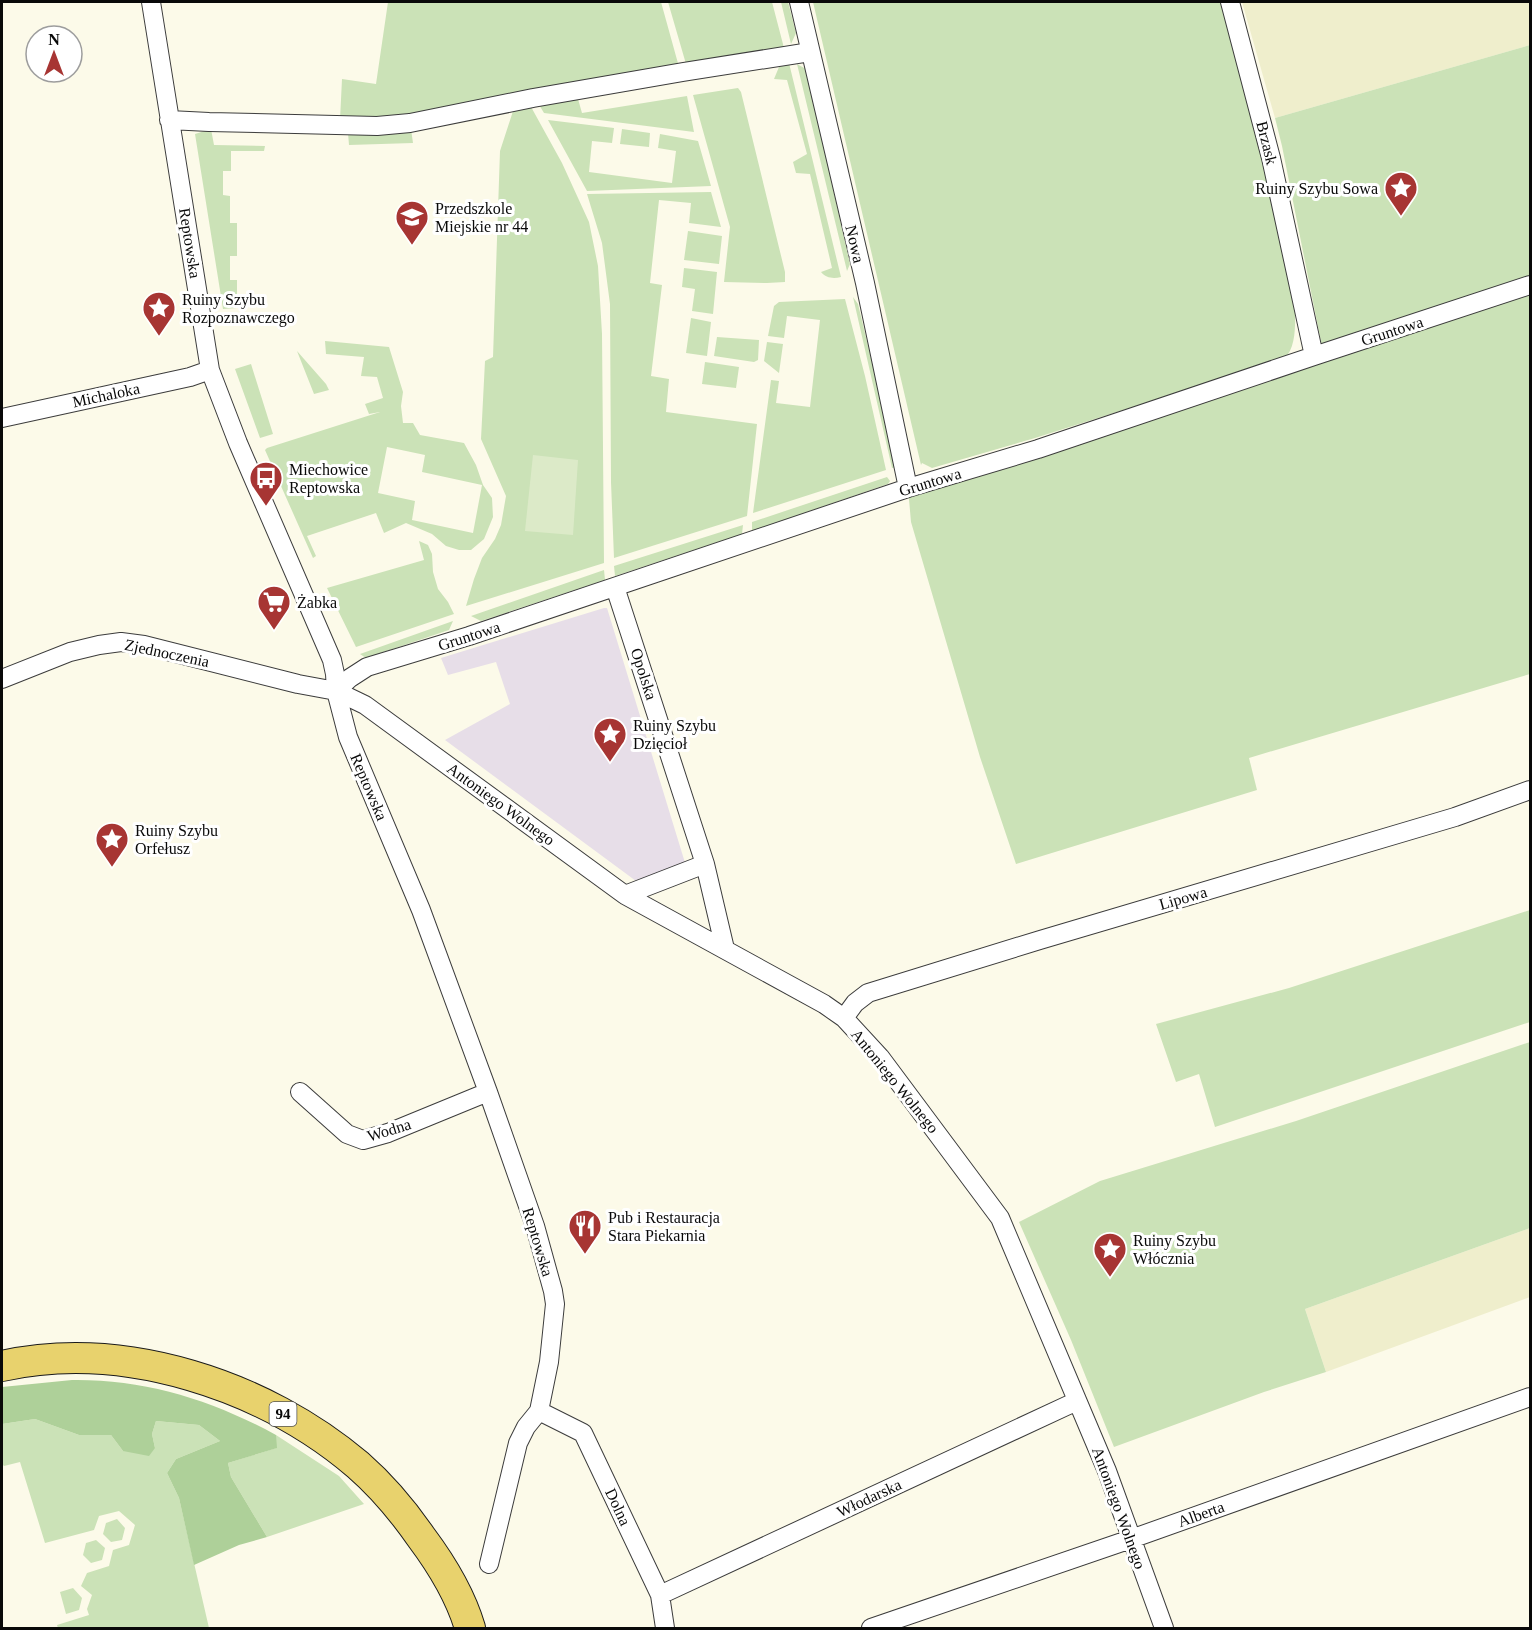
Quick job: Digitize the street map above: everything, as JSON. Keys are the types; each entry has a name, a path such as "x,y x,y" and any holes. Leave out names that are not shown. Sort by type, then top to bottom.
{"main road":[{"name":"94","path":"2,1366 53,1359 90,1359 123,1361 158,1367 189,1374 228,1388 263,1402 296,1420 359,1466 391,1498 439,1561 456,1590 470,1629"}],"street":[{"name":"Reptowska","path":"151,2 210,370 238,443 332,660 336,691 348,737 421,910 535,1226 553,1291 555,1304 549,1362 539,1411 526,1427 518,1443 489,1564"},
{"name":"Nowa","path":"799,2 865,283 908,488"},
{"name":"Brzask","path":"1230,2 1271,158 1314,356"},
{"path":"169,120 209,123 377,126 410,123 556,94 810,52"},
{"name":"Gruntowa","path":"336,691 367,667 469,636 908,488 1038,449 1530,285"},
{"name":"Michaloka","path":"2,418 210,370"},
{"name":"Opolska","path":"615,587 705,864 725,949"},
{"name":"Zjednoczenia","path":"2,679 70,652 121,642 144,645 298,684 336,691"},
{"name":"Antoniego Wolnego","path":"336,691 365,705 626,896 824,1004 844,1018 880,1057 1000,1218 1107,1471 1164,1629"},
{"name":"Lipowa","path":"844,1018 855,1003 868,993 1455,817 1530,790"},
{"path":"626,896 705,864"},
{"name":"Wodna","path":"300,1092 347,1134 363,1140 388,1133 488,1092"},
{"name":"Alberta","path":"871,1629 1530,1397"},
{"name":"Włodarska","path":"660,1595 1077,1401"},
{"name":"Dolna","path":"539,1411 583,1433 660,1595 665,1629"}],"shaded area":[{"path":"607,608 686,866 636,881 445,740 510,704 496,662 448,675 441,658"}],"green space":[{"path":"388,2 661,2 679,67 426,114 340,120 342,79 376,84"},
{"path":"668,2 772,2 784,48 686,64"},
{"path":"781,2 788,2 796,33 791,44"},
{"path":"813,2 1224,2 1242,71 1295,306 1294,334 1288,354 1284,359 1035,438 932,468 922,463 921,465"},
{"path":"1242,2 1530,2 1530,45 1275,118"},
{"path":"1530,45 1530,281 1322,347 1275,118"},
{"path":"789,63 841,277 825,276 821,272 832,268 810,174 796,173 793,162 807,154 787,80 774,79 779,67"},
{"path":"797,64 806,69 850,264 847,271"},
{"path":"738,88 741,92 785,272 785,282 724,282 730,227 693,95"},
{"path":"687,96 694,132 544,113 538,103 578,99 582,113"},
{"path":"530,105 562,163 589,222 598,266 602,334 604,563 466,606 482,558 501,525 506,496 481,439 485,361 493,357 500,151 514,108"},
{"path":"548,120 614,128 612,143 592,141 589,172 672,183 676,151 658,148 660,134 698,141 711,186 587,191"},
{"path":"211,129 214,145 265,146 264,151 231,151 231,171 223,171 223,195 230,196 230,223 237,223 237,256 230,256 230,280 237,280 237,308 223,309 195,134"},
{"path":"411,129 413,143 349,145 348,133"},
{"path":"622,129 650,133 649,147 620,144"},
{"path":"711,192 721,227 689,223 691,203 659,200 650,283 662,285 651,376 669,379 666,412 757,424 747,516 614,558 611,482 610,304 602,243 587,194"},
{"path":"688,231 722,236 719,264 684,260"},
{"path":"684,268 717,272 713,314 692,311 695,289 682,287"},
{"path":"1530,285 1530,674 1249,758 1257,790 1016,864 980,757 911,522 908,488"},
{"path":"853,297 858,304 897,467 892,468"},
{"path":"845,299 886,470 753,513 771,380 779,381 776,403 810,407 820,320 787,316 784,338 768,336 774,306 779,302"},
{"path":"691,318 711,322 707,356 686,353"},
{"path":"717,337 759,340 758,360 754,362 714,356"},
{"path":"325,341 389,347 403,392 401,406 403,423 413,423 420,435 464,443 476,465 483,485 492,498 493,517 484,539 471,550 459,550 446,546 432,534 406,523 384,533 376,513 307,536 316,556 313,558 265,450 380,412 369,414 365,404 383,398 377,377 361,376 364,357 326,354","holes":["387,447 425,455 422,472 482,485 473,533 412,520 415,501 378,493"]},
{"path":"767,342 783,344 779,373 764,361"},
{"path":"297,351 326,384 329,390 314,394"},
{"path":"705,362 739,367 736,388 702,384"},
{"path":"251,364 273,434 260,438 235,369"},
{"path":"533,455 578,460 573,535 525,531"},
{"path":"887,477 890,481 888,484 752,531 752,522"},
{"path":"743,525 742,534 615,576 614,566"},
{"path":"419,541 428,545 432,554 433,572 438,589 454,614 356,647 327,588 424,560"},
{"path":"604,570 605,580 481,621 471,616"},
{"path":"453,621 449,630 366,658 360,654"},
{"path":"1530,910 1530,1022 1215,1127 1199,1074 1176,1082 1156,1024 1289,988"},
{"path":"1530,1042 1530,1228 1305,1309 1326,1372 1264,1392 1114,1447 1071,1340 1019,1222 1100,1181 1296,1121"},
{"path":"1530,1228 1530,1297 1326,1372 1305,1309"},
{"path":"72,1380 126,1383 177,1394 203,1402 276,1435 277,1448 228,1463 231,1477 267,1537 239,1545 194,1565 179,1498 167,1473 176,1459 220,1441 199,1425 156,1421 152,1434 155,1448 149,1456 123,1451 111,1435 79,1435 35,1419 2,1424 2,1387"},
{"path":"35,1419 79,1435 111,1435 123,1451 155,1448 152,1434 156,1421 199,1425 220,1441 176,1459 167,1473 179,1498 209,1628 58,1628 57,1625 89,1615 87,1609 92,1595 81,1586 87,1573 109,1566 113,1550 129,1545 135,1525 119,1511 99,1516 94,1530 45,1543 20,1462 4,1466 2,1464 2,1424"},
{"path":"276,1435 339,1476 364,1504 267,1537 231,1477 228,1463 276,1448"},
{"path":"117,1519 125,1528 122,1540 111,1542 103,1534 106,1523"},
{"path":"96,1540 105,1548 102,1560 91,1563 83,1555 86,1543"},
{"path":"73,1588 82,1598 79,1610 66,1614 60,1592"}],"place":[{"name":"Ruiny Szybu Sowa","path":"1401,217"},
{"name":"Przedszkole Miejskie nr 44","path":"412,246"},
{"name":"Ruiny Szybu Rozpoznawczego","path":"159,337"},
{"name":"Miechowice Reptowska","path":"266,507"},
{"name":"Żabka","path":"274,631"},
{"name":"Ruiny Szybu Dzięcioł","path":"610,763"},
{"name":"Ruiny Szybu Orfełusz","path":"112,868"},
{"name":"Pub i Restauracja Stara Piekarnia","path":"585,1255"},
{"name":"Ruiny Szybu Włócznia","path":"1110,1278"}]}
